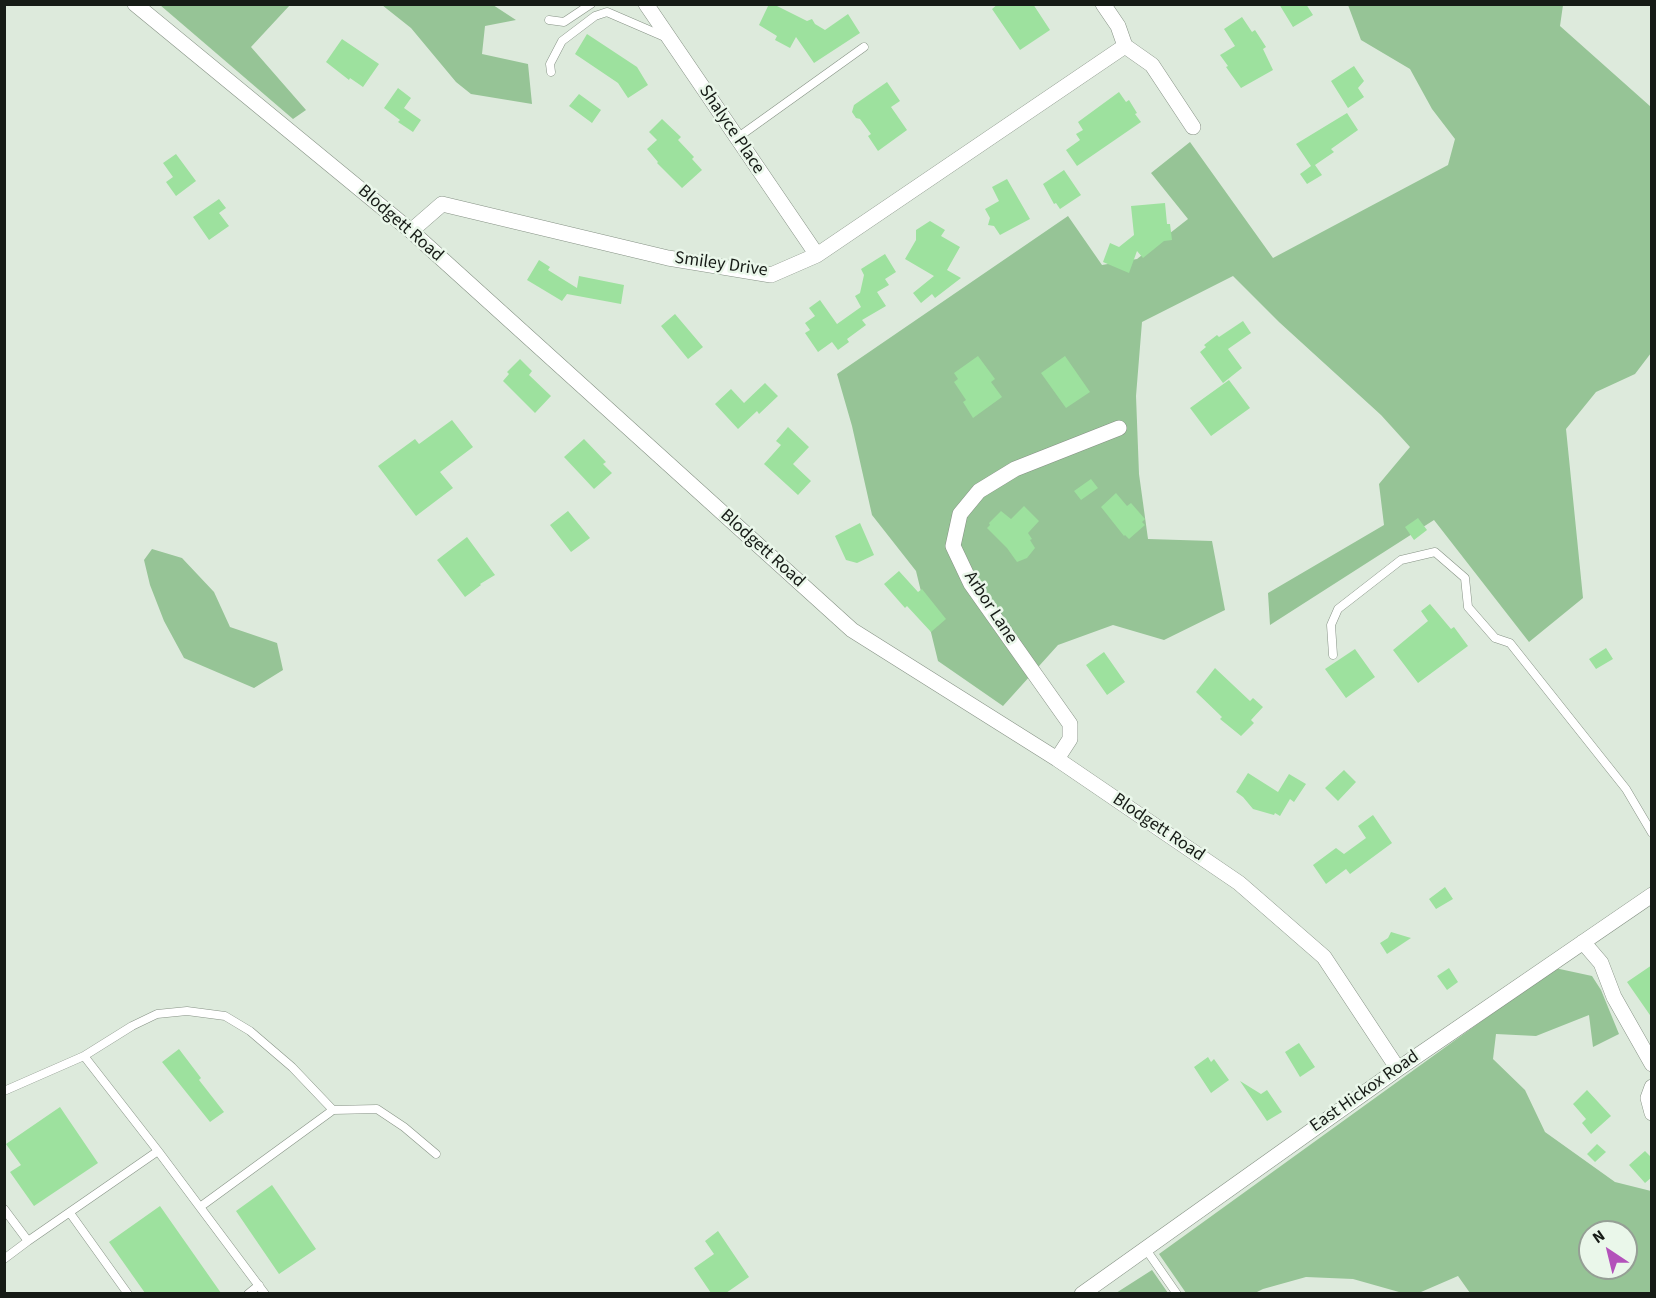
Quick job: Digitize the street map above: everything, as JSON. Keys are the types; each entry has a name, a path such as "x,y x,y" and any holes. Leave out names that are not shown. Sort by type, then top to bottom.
{"street":[{"name":"Blodgett Road","path":"135,4 411,231 852,630 1057,759 1239,883 1324,957 1398,1069"},
{"name":"Shalyce Place","path":"645,4 817,255"},
{"path":"1103,4 1118,26 1125,46 1152,65 1193,127"},
{"name":"Smiley Drive","path":"411,231 442,204 668,258 771,275 817,255 1125,46"},
{"name":"Arbor Lane","path":"1057,759 1070,739 1070,724 971,584 953,546 960,514 979,491 1015,469 1119,428"},
{"name":"East Hickox Road","path":"1082,1293 1398,1069 1652,895"},
{"path":"1583,942 1601,963 1614,997 1652,1064"},
{"path":"1652,1087 1648,1098 1652,1113"}],"lane":[{"path":"549,20 564,22 591,4"},
{"path":"551,72 550,64 562,41 595,16 607,12 669,39"},
{"path":"737,138 864,47"},
{"path":"1333,655 1331,625 1338,609 1401,560 1435,552 1465,578 1468,607 1495,638 1510,643 1626,789 1652,833"},
{"path":"4,1091 84,1056 132,1026 157,1014 187,1011 225,1016 250,1031 292,1067 333,1110"},
{"path":"84,1056 266,1293"},
{"path":"200,1208 333,1110 377,1109 404,1127 436,1154"},
{"path":"4,1260 158,1151"},
{"path":"4,1209 28,1241"},
{"path":"70,1213 128,1293"},
{"path":"1145,1248 1177,1293"},
{"path":"248,1293 259,1285"}],"green space":[{"path":"160,5 290,5 251,47 306,110 293,119"},
{"path":"382,5 493,5 516,20 485,26 482,54 528,64 532,104 471,94 456,82 411,28"},
{"path":"1348,5 1563,5 1560,26 1651,107 1651,353 1635,374 1596,392 1566,429 1583,598 1529,642 1434,520 1270,625 1268,593 1384,525 1379,484 1410,447 1381,415 1279,322 1233,276 1142,322 1136,396 1139,474 1148,539 1212,541 1225,610 1164,640 1113,625 1058,645 1003,706 938,661 916,571 872,515 852,426 837,374 1068,216 1102,265 1137,259 1188,219 1151,173 1190,142 1273,258 1448,165 1455,139 1432,109 1410,69 1361,40"},
{"path":"152,549 182,558 214,592 230,627 277,643 283,670 254,688 184,658 164,621 150,585 144,560"},
{"path":"1555,968 1592,976 1601,990 1619,1034 1593,1047 1589,1015 1536,1036 1496,1034 1493,1059 1525,1090 1545,1132 1615,1182 1651,1191 1651,1293 1470,1293 1458,1276 1421,1292 1399,1292 1353,1279 1306,1277 1255,1293 1186,1293 1159,1254"},
{"path":"1152,1270 1168,1293 1116,1293"}],"building":[{"path":"769,4 807,21 812,19 815,24 825,30 848,14 860,33 814,63 796,37 790,48 775,40 777,36 759,25"},
{"path":"998,4 1033,4 1050,30 1020,50 992,9"},
{"path":"1279,4 1306,4 1313,15 1293,27"},
{"path":"1242,17 1252,32 1255,30 1266,47 1263,49 1273,70 1241,88 1220,55 1235,46 1224,29"},
{"path":"587,34 637,67 648,85 628,98 618,83 575,54"},
{"path":"342,39 379,64 363,87 350,78 349,80 326,62"},
{"path":"1354,66 1364,81 1358,88 1364,97 1348,108 1331,81"},
{"path":"887,82 900,101 891,107 907,130 878,151 868,136 871,134 852,112 854,105"},
{"path":"398,88 411,98 404,108 421,120 413,132 398,122 400,120 384,108"},
{"path":"1119,92 1126,102 1129,100 1141,122 1077,166 1066,150 1080,140 1076,134 1083,130 1078,122"},
{"path":"579,94 601,110 592,123 569,106"},
{"path":"1347,113 1358,130 1331,149 1334,152 1315,165 1322,175 1307,184 1300,174 1311,166 1296,144"},
{"path":"662,119 681,137 678,140 694,157 692,159 702,170 682,188 657,163 647,149 657,140 649,132"},
{"path":"176,154 196,181 176,196 166,182 173,177 163,163"},
{"path":"1064,170 1081,195 1060,209 1056,203 1054,204 1043,184"},
{"path":"1007,179 1030,219 1000,235 994,226 988,225 990,218 985,209 999,201 992,187"},
{"path":"219,199 226,208 219,213 229,226 209,240 193,217"},
{"path":"1165,203 1167,224 1170,224 1172,240 1164,241 1143,258 1137,251 1129,273 1103,262 1110,243 1119,247 1134,235 1131,206"},
{"path":"930,221 945,230 941,236 960,247 947,270 961,278 935,298 932,294 921,303 913,293 934,276 905,259 916,240 916,230"},
{"path":"885,254 896,272 885,279 889,285 877,292 886,306 862,320 866,325 847,339 849,342 838,350 832,342 818,352 805,333 810,330 805,323 815,316 809,308 820,300 837,324 861,307 855,296 860,293 864,275 861,269"},
{"path":"539,260 550,267 548,270 577,288 579,276 624,285 621,304 567,294 562,301 527,280"},
{"path":"675,314 703,347 688,359 661,326"},
{"path":"1243,321 1251,333 1228,349 1242,368 1223,383 1200,352 1206,347 1204,345 1217,335 1219,337"},
{"path":"978,356 995,379 991,382 1002,397 973,418 963,402 966,400 954,382 958,379 954,373"},
{"path":"1065,356 1090,392 1066,408 1041,373"},
{"path":"520,359 532,371 529,375 551,396 535,413 503,381 509,374 507,372"},
{"path":"1229,380 1250,408 1211,436 1190,408"},
{"path":"765,383 778,396 738,429 715,404 731,389 744,403"},
{"path":"452,420 473,447 440,472 453,488 416,516 378,466 415,439 419,444"},
{"path":"788,427 809,447 793,464 811,481 798,495 764,464 781,445 776,441"},
{"path":"584,439 606,462 603,464 612,473 594,489 564,457"},
{"path":"1091,479 1098,488 1081,500 1074,491"},
{"path":"1116,493 1127,506 1131,503 1145,519 1142,522 1145,525 1129,539 1101,507"},
{"path":"1024,506 1039,521 1028,533 1035,548 1027,558 1017,562 987,528 1001,511 1011,519"},
{"path":"568,511 590,538 571,552 550,525"},
{"path":"1418,518 1427,530 1414,540 1405,527"},
{"path":"860,523 874,555 857,563 846,560 835,536"},
{"path":"467,537 495,575 465,597 437,560"},
{"path":"899,571 918,592 922,589 946,619 931,632 884,584"},
{"path":"1430,604 1451,629 1454,627 1468,646 1418,683 1393,650 1428,621 1421,611"},
{"path":"1606,648 1613,659 1596,669 1589,659"},
{"path":"1355,649 1375,677 1346,698 1325,669"},
{"path":"1104,652 1125,682 1107,695 1086,665"},
{"path":"1215,668 1250,701 1253,698 1263,707 1251,720 1254,723 1241,736 1220,719 1222,717 1196,692"},
{"path":"1344,770 1356,782 1338,801 1325,788"},
{"path":"1248,773 1278,792 1289,774 1306,784 1294,802 1290,799 1280,816 1275,813 1274,815 1253,809 1236,792"},
{"path":"1373,815 1392,843 1350,874 1346,869 1326,884 1313,865 1336,848 1344,854 1366,838 1358,826"},
{"path":"1445,887 1453,899 1436,909 1429,899"},
{"path":"1391,932 1411,938 1387,954 1380,943 1388,938"},
{"path":"1652,965 1652,1018 1627,982"},
{"path":"1449,968 1458,982 1447,990 1437,976"},
{"path":"1299,1043 1315,1067 1300,1077 1285,1052"},
{"path":"179,1049 224,1112 210,1122 162,1062"},
{"path":"1208,1057 1211,1062 1214,1059 1229,1080 1211,1093 1194,1067"},
{"path":"1240,1081 1261,1094 1267,1090 1282,1112 1267,1121"},
{"path":"1587,1090 1611,1116 1591,1134 1582,1123 1586,1119 1573,1104"},
{"path":"60,1107 98,1163 34,1206 10,1172 21,1165 6,1144"},
{"path":"1597,1144 1606,1152 1595,1162 1587,1154"},
{"path":"1645,1151 1652,1158 1652,1177 1645,1183 1629,1165"},
{"path":"272,1185 316,1249 279,1274 236,1211"},
{"path":"160,1206 221,1293 145,1293 109,1242"},
{"path":"718,1231 749,1277 726,1293 711,1293 694,1268 714,1254 705,1241"}]}
